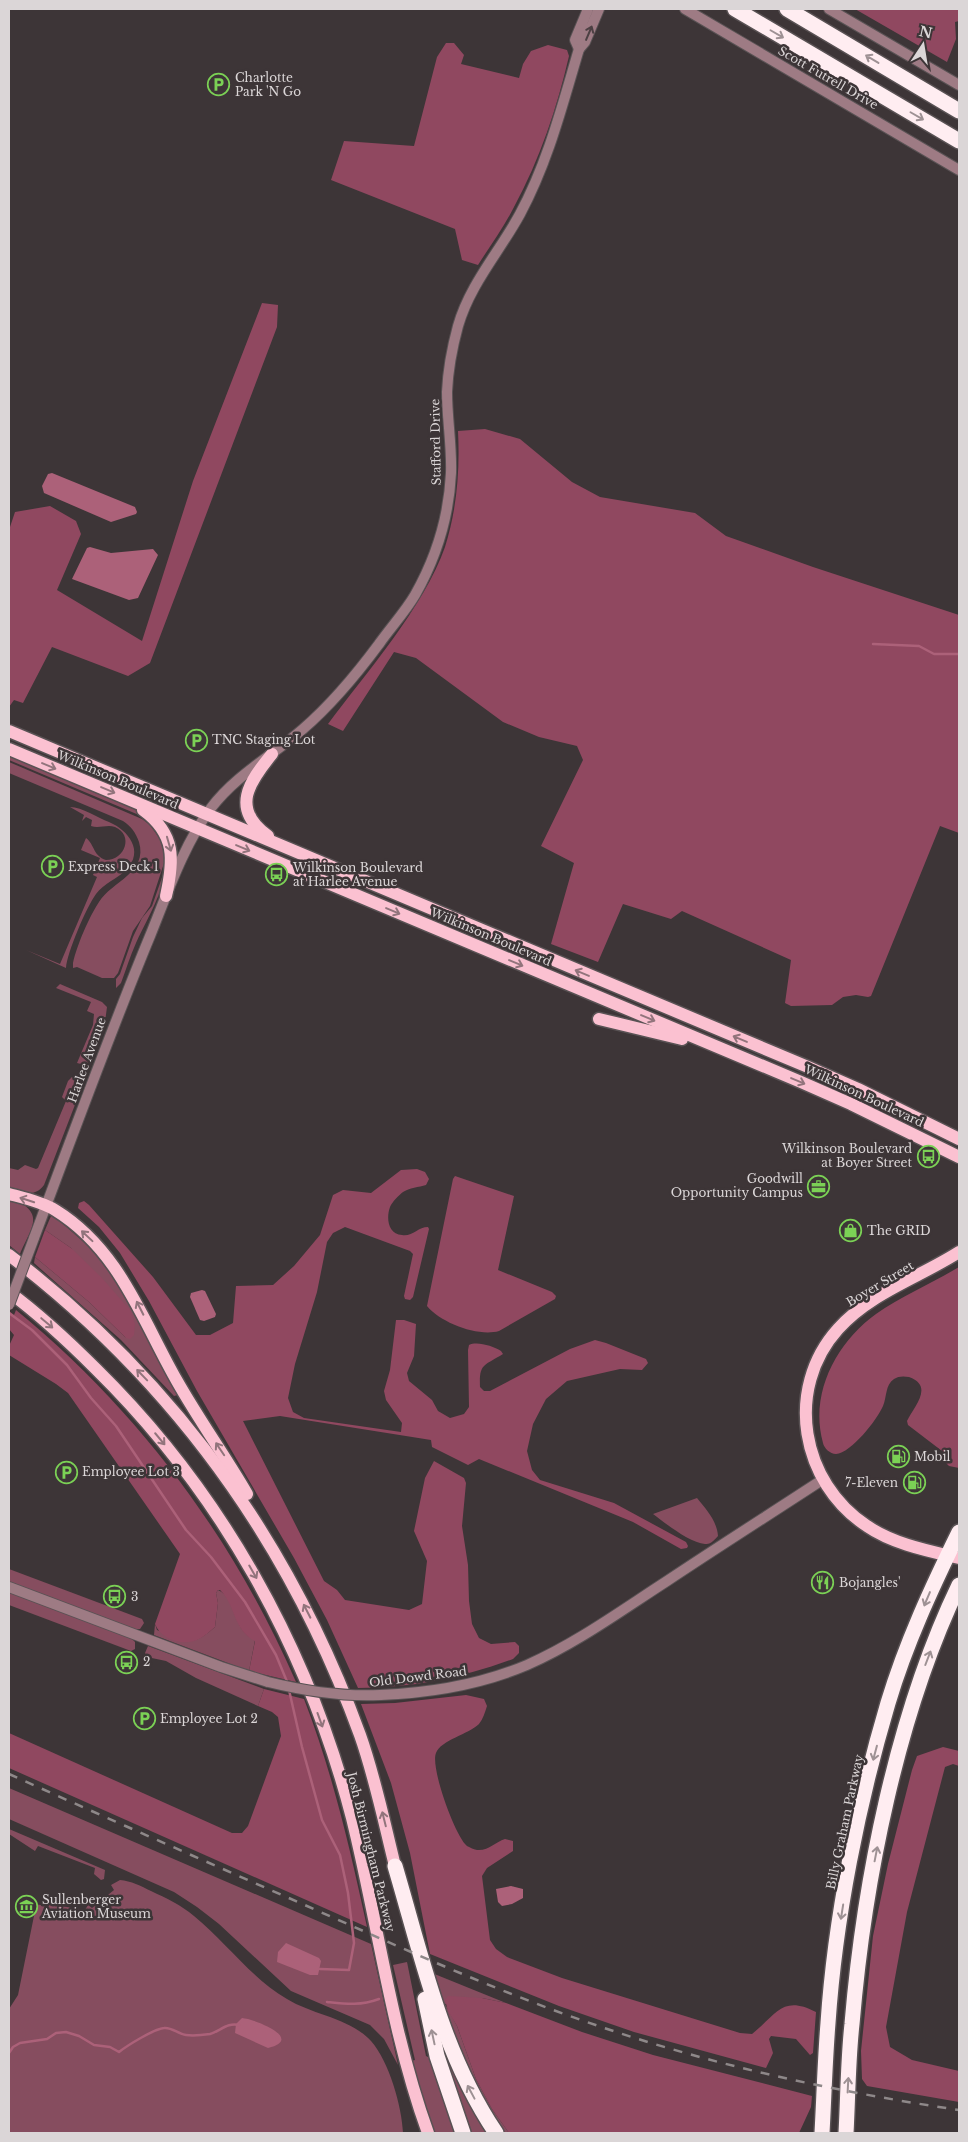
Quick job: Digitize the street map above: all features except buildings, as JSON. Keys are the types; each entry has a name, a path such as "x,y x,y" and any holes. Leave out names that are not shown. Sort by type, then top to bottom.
{"highway":[{"path":"735,9 959,141"},
{"path":"787,9 959,111"},
{"name":"Billy Graham Parkway","path":"822,2133 828,2022 846,1886 872,1764 900,1665 929,1594 954,1556 959,1532"},
{"path":"846,2133 851,2024 856,1981 881,1829 910,1710 936,1638 959,1585"},
{"path":"395,1866 437,2056 463,2133"},
{"path":"395,1866 445,2032 470,2090 496,2133"},
{"path":"813,2133 824,2098"}],"main road":[{"name":"Wilkinson Boulevard","path":"9,731 808,1067 959,1139"},
{"name":"Wilkinson Boulevard","path":"9,749 852,1104 959,1157"},
{"path":"272,754 249,785 246,796 247,806 257,827 290,850"},
{"path":"125,798 150,815 159,824 169,842 171,862 166,896"},
{"path":"600,1019 719,1048"},
{"path":"9,1194 55,1210 86,1234 118,1273 134,1297 186,1398 228,1461 254,1505 285,1568"},
{"name":"Boyer Street","path":"954,1556 897,1541 868,1528 839,1504 822,1480 812,1457 807,1432 806,1402 811,1379 823,1349 838,1329 860,1310 959,1252"},
{"name":"Josh Birmingham Parkway","path":"9,1256 74,1308 112,1343 158,1392 197,1438 233,1487 285,1568 314,1624 360,1735 376,1786 395,1866"},
{"name":"Josh Birmingham Parkway","path":"9,1292 78,1351 114,1386 163,1442 227,1530 261,1587 284,1631 322,1723 349,1810 406,2064 428,2133"}],"street":[{"name":"Stafford Drive","path":"579,49 575,40 588,9"},
{"name":"Stafford Drive","path":"198,829 207,814 240,777 272,754 319,715 364,664 408,606 431,562 445,517 449,492 451,448 447,388 449,366 460,321 474,289 511,230 537,180 560,115 579,49 585,42 599,9"},
{"name":"Scott Futrell Drive","path":"685,9 959,170"},
{"path":"828,9 959,85"},
{"name":"Harlee Avenue","path":"9,1305 122,1001 166,896 198,829"},
{"name":"Old Dowd Road","path":"9,1587 215,1665 299,1690 328,1694 380,1696 423,1692 475,1683 546,1656 613,1616 822,1480"}],"shaded area":[{"path":"855,9 959,9 959,21 955,22 956,39 947,62"},
{"path":"446,43 454,43 464,55 461,64 519,78 523,64 531,51 548,45 567,50 569,56 559,95 540,152 510,214 478,265 462,260 455,229 331,180 344,141 414,146 437,57"},
{"path":"262,303 278,305 277,327 150,663 128,676 52,647 23,703 14,700 9,707 9,530 15,512 50,506 76,521 81,534 57,590 142,641 193,481"},
{"path":"485,429 520,439 572,482 600,497 695,513 726,536 959,615 959,833 940,826 871,996 856,995 843,997 832,1005 791,1006 785,1003 791,960 682,911 671,919 623,904 598,962 551,944 574,863 541,846 583,760 577,746 539,737 503,722 416,658 394,652 343,731 328,724 393,639 436,570 445,547 455,504 458,475 458,431"},
{"path":"52,473 135,507 137,512 136,514 111,522 44,493 42,486 48,474"},
{"path":"90,547 111,553 153,549 158,555 138,598 129,600 72,579 87,548"},
{"path":"9,756 140,812 151,823 139,815 9,760"},
{"path":"9,762 142,819 150,825 162,842 165,860 150,906 133,931 118,973 114,978 102,978 77,967 73,968 73,963 84,931 99,902 134,869 138,862 140,853 139,842 131,827 123,821 9,773"},
{"path":"70,807 85,811 122,830 132,842 134,856 132,863 126,870 96,894 73,942 66,968 26,950 60,964 97,877 93,875 100,858 81,850 86,838 96,853 106,860 118,856 122,852 126,841 121,831 115,827 91,826 92,820 86,817 82,821 84,815"},
{"path":"160,835 163,836 166,850"},
{"path":"166,850 166,864 164,878 155,905 134,948 121,983 116,988 116,979 120,974 133,937 142,918 152,906 165,869"},
{"path":"60,984 102,1002 107,1007 105,1022 89,1066 77,1063 93,1025 94,1014 87,1011 91,1002 56,988"},
{"path":"72,1077 82,1080 83,1084 44,1185 37,1192 32,1193 9,1189 9,1168 18,1170 25,1165 38,1168 66,1101 62,1097 68,1081"},
{"path":"417,1169 425,1172 429,1179 426,1185 401,1193 391,1205 388,1216 391,1229 397,1234 406,1235 424,1227 429,1229 413,1297 410,1300 405,1299 404,1296 413,1254 410,1251 345,1227 333,1233 327,1242 317,1292 295,1364 288,1398 293,1412 304,1418 401,1432 402,1423 386,1400 384,1391 390,1370 396,1320 404,1320 416,1324 414,1356 407,1373 409,1381 432,1400 438,1411 450,1418 464,1414 469,1407 469,1345 485,1345 498,1349 503,1354 487,1363 480,1373 480,1387 484,1391 490,1391 570,1349 595,1340 606,1343 646,1359 648,1363 642,1370 620,1369 567,1381 546,1399 533,1424 527,1451 532,1470 540,1480 614,1503 686,1542 688,1546 681,1549 633,1522 479,1459 468,1465 432,1447 431,1440 280,1416 243,1421 324,1581 337,1590 345,1600 409,1610 422,1604 427,1561 414,1531 425,1478 434,1461 464,1478 466,1483 462,1526 468,1565 472,1624 479,1638 491,1644 515,1642 519,1646 519,1653 513,1659 456,1677 417,1684 358,1688 327,1620 294,1558 197,1391 149,1301 120,1253 99,1227 78,1208 79,1203 84,1201 89,1205 153,1277 196,1335 210,1335 233,1323 236,1286 273,1285 294,1266 320,1235 333,1195 343,1190 371,1193 401,1170"},
{"path":"455,1176 514,1196 498,1270 552,1292 556,1296 555,1299 499,1331 481,1332 460,1327 441,1318 427,1306"},
{"path":"9,1197 21,1203 32,1215 32,1228 20,1254 9,1245"},
{"path":"51,1216 54,1216 95,1252 112,1272 178,1395 174,1396 121,1340 34,1263 35,1257 89,1302 126,1338 71,1248 45,1230"},
{"path":"45,1230 71,1248 101,1277 130,1310 135,1324 134,1335 130,1339 126,1338 89,1302 35,1257"},
{"path":"959,1267 959,1468 949,1466 945,1462 945,1456 942,1451 908,1425 907,1421 920,1398 921,1386 917,1381 909,1377 901,1376 891,1382 880,1412 856,1442 842,1452 834,1454 830,1452 823,1443 820,1406 823,1388 838,1354 849,1339 876,1314"},
{"path":"205,1291 216,1314 215,1317 204,1321 200,1320 190,1297 191,1293"},
{"path":"16,1310 102,1390 142,1433 178,1479 212,1527 243,1577 271,1628 296,1682 249,1671 255,1641 242,1630 229,1603 220,1590 216,1593 218,1603 215,1627 201,1638 180,1642 168,1638 158,1630 155,1624 180,1554 68,1393 9,1355 9,1346 14,1335 9,1329 9,1311 14,1315"},
{"path":"697,1498 716,1525 718,1536 709,1544 692,1540 653,1514"},
{"path":"9,1569 142,1619 144,1623 140,1629 133,1629 9,1582"},
{"path":"218,1590 228,1600 242,1629 255,1640 249,1671 154,1635 155,1624 157,1630 181,1640 193,1641 206,1634 215,1627 218,1603 216,1593"},
{"path":"9,1592 131,1638 135,1642 135,1649 131,1651 9,1605"},
{"path":"148,1646 264,1689 258,1706 196,1678 166,1661 147,1657 145,1653"},
{"path":"264,1689 304,1699 324,1755 347,1840 367,1927 9,1768 9,1733 232,1833 242,1833 248,1826 281,1736 278,1717 258,1706"},
{"path":"466,1695 484,1699 487,1706 483,1718 474,1728 443,1744 436,1753 435,1761 440,1786 450,1816 467,1846 481,1850 505,1839 513,1841 513,1851 487,1868 482,1876 490,1940 496,1949 507,1957 562,1978 740,2033 752,2034 780,2009 787,2006 804,2007 816,2012 813,2053 810,2055 796,2039 771,2036 769,2039 773,2053 766,2068 634,2032 559,2006 430,1954 410,1853 391,1783 361,1704 395,1703"},
{"path":"943,1747 959,1751 959,1766 953,1764 945,1767 907,1912 886,2027 890,2047 912,2060 959,2071 959,2102 867,2086 862,2079 861,2051 873,1936 888,1864 917,1756"},
{"path":"9,1788 371,1944 398,2065 384,2039 370,2025 291,1991 219,1924 174,1892 9,1819"},
{"path":"9,1829 105,1870 104,1879 101,1880 94,1874 95,1868 38,1846 35,1851 9,1834"},
{"path":"120,1880 143,1887 189,1912 274,1990 297,2004 353,2027 371,2041 378,2050 389,2072 400,2110 403,2133 9,2133 9,2009 18,1995 35,1911 33,1904 49,1906 49,1904 85,1910 88,1905 92,1908 114,1890 111,1885"},
{"path":"511,1886 523,1889 523,1898 512,1904 502,1906 498,1902 496,1889"},
{"path":"286,1943 319,1958 321,1961 318,1975 310,1975 277,1962 278,1952"},
{"path":"407,1962 426,2056 432,2059 442,2097 455,2133 433,2133 411,2061 415,2060 393,1965"},
{"path":"432,1973 506,2003 482,1998 445,2004 457,2026 476,2079 492,2109 509,2133 501,2133 472,2087"},
{"path":"448,1996 482,1998 506,2003 582,2032 653,2055 812,2096 811,2107 799,2133 509,2133 492,2109 476,2079 457,2026 448,2011 445,2000"},
{"path":"242,2018 257,2022 274,2030 281,2040 278,2044 268,2048 235,2033 236,2024"},
{"path":"447,2050 491,2133 467,2133 443,2051"}],"waterway":[{"path":"873,644 919,646 934,654 959,654"},
{"path":"9,1313 32,1330 67,1365 91,1398 116,1426 186,1530 211,1557 245,1602 276,1655 288,1684"},
{"path":"289,1690 322,1820 340,1855 348,1893 354,1943 349,1970 320,1969"},
{"path":"327,2002 359,2004 379,1999"},
{"path":"9,2053 13,2047 20,2043 47,2039 56,2033 66,2032 79,2036 94,2045 110,2047 119,2052 148,2034 164,2028 183,2034 195,2035 210,2034 228,2026 239,2025"}],"railway":[{"path":"9,1774 448,1968 584,2021 676,2050 769,2074 816,2085 959,2110"}],"place":[{"name":"Charlotte Park 'N Go","path":"219,85"},
{"name":"TNC Staging Lot","path":"196,740"},
{"name":"Express Deck 1","path":"52,867"},
{"name":"Wilkinson Boulevard at Harlee Avenue","path":"277,875"},
{"name":"Wilkinson Boulevard at Boyer Street","path":"928,1156"},
{"name":"Goodwill Opportunity Campus","path":"819,1186"},
{"name":"The GRID","path":"851,1231"},
{"name":"Mobil","path":"898,1457"},
{"name":"Employee Lot 3","path":"66,1472"},
{"name":"7-Eleven","path":"914,1483"},
{"name":"Bojangles'","path":"823,1583"},
{"name":"3","path":"115,1597"},
{"name":"2","path":"127,1662"},
{"name":"Employee Lot 2","path":"144,1719"},
{"name":"Sullenberger Aviation Museum","path":"26,1907"}]}
